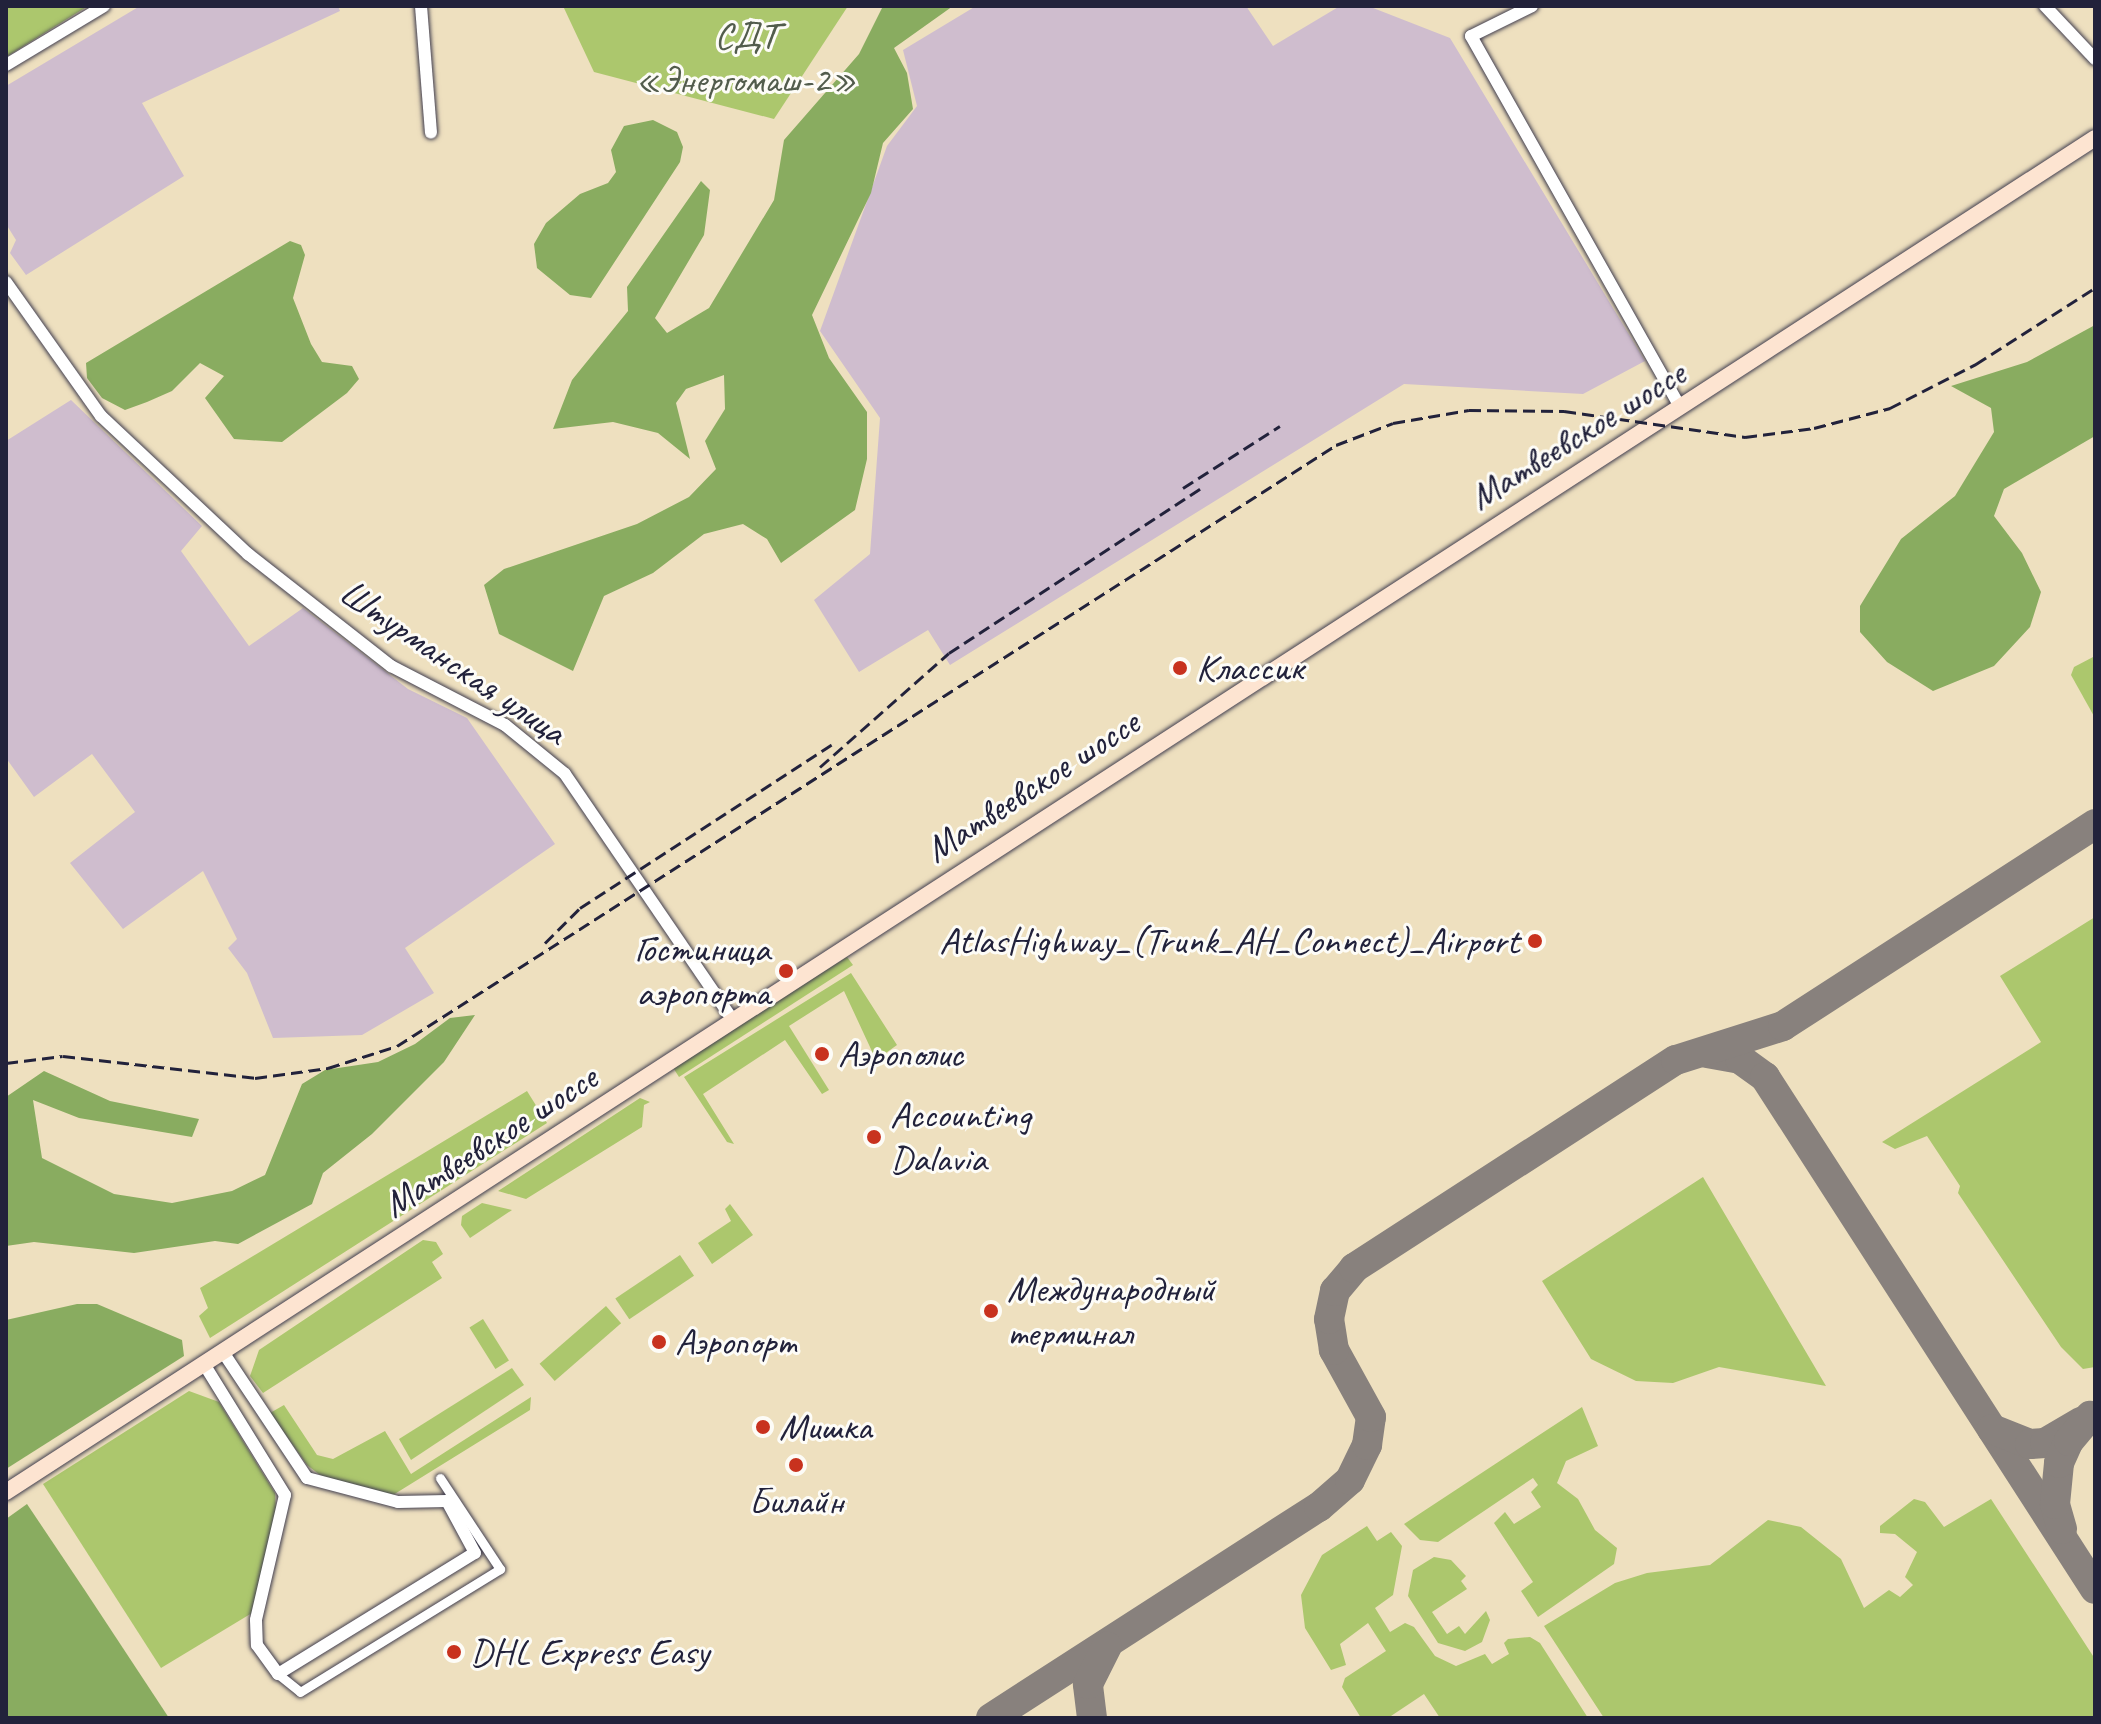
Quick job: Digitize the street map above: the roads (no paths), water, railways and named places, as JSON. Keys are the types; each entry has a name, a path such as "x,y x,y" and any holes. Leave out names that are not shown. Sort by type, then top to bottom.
{"main road":[{"name":"Матвеевское шоссе","path":"6,1492 2095,138"}],"street":[{"path":"6,65 104,6"},
{"path":"421,6 431,133"},
{"path":"1532,6 1471,36 1680,407"},
{"path":"2045,6 2095,59"},
{"name":"Штурманская улица","path":"6,282 101,416 248,554 391,666 505,725 565,774 733,1020"},
{"path":"223,1352 307,1478 398,1502 447,1501 476,1549 472,1557 278,1674"},
{"path":"204,1364 286,1497 256,1620 257,1645 278,1674 300,1692 500,1569 440,1478"}],"railway":[{"path":"6,1063 63,1056 255,1078 328,1068 397,1046 1336,445 1393,423 1469,410 1564,411 1745,437 1814,428 1890,408 1976,364 2095,288"},
{"path":"1183,488 1280,426"},
{"path":"820,767 949,653 1201,488"},
{"path":"545,943 580,908 834,743"}],"place":[{"name":"Классик","path":"1180,668"},
{"name":"AtlasHighway_(Trunk_AH_Connect)_Airport","path":"1535,941"},
{"name":"Гостиница аэропорта","path":"786,971"},
{"name":"Аэрополис","path":"822,1054"},
{"name":"Accounting Dalavia","path":"874,1137"},
{"name":"Международный терминал","path":"991,1311"},
{"name":"Аэропорт","path":"659,1342"},
{"name":"Мишка","path":"763,1427"},
{"name":"Билайн","path":"796,1465"},
{"name":"DHL Express Easy","path":"454,1652"}],"park label":[{"name":"СДТ «Энергомаш-2»","path":"746,58"}]}
